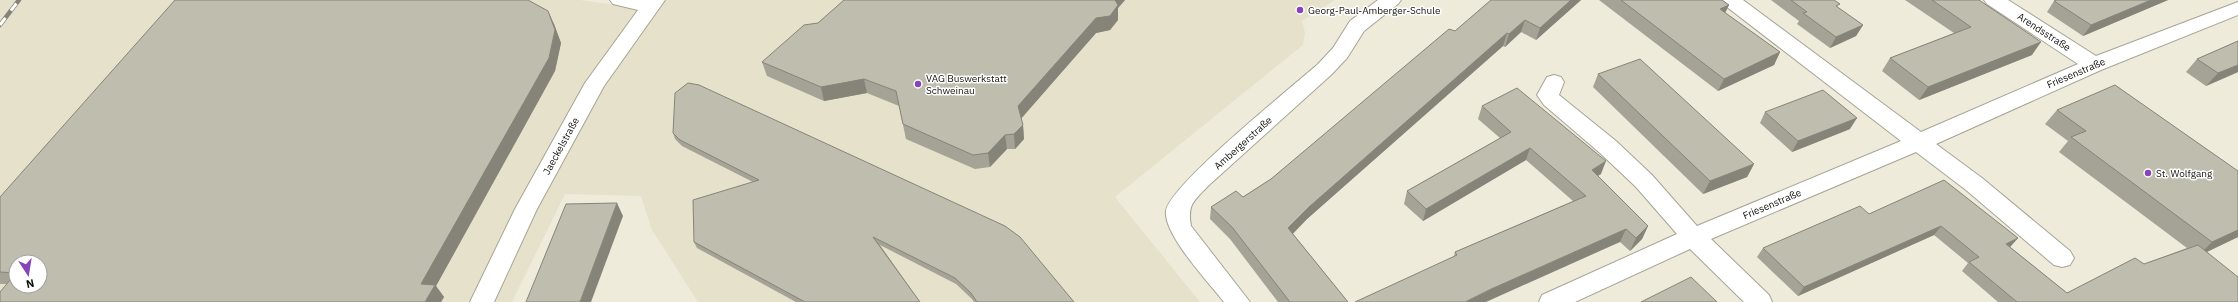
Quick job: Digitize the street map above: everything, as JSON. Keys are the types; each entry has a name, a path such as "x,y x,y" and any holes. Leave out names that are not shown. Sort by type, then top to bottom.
{"street":[{"path":"620,0 652,3"},
{"name":"Ambergerstraße","path":"1238,302 1180,229 1177,211 1188,193 1200,180 1325,69 1340,53 1357,26 1391,0"},
{"path":"1730,0 1917,143 1974,184 2062,258"},
{"name":"Arendsstraße","path":"1994,0 2094,65"},
{"name":"Jaeckelstraße","path":"482,302 526,209 595,83 652,3"},
{"name":"Friesenstraße","path":"1551,302 1693,237 1917,143 2094,65 2238,8"},
{"path":"1554,82 1548,95 1551,100 1608,147 1644,181 1693,237 1760,302"}],"shaded area":[{"path":"0,0 580,0 652,10 662,0 1335,0 1302,21 1305,33 1303,45 1115,197 1200,302 698,302 652,230 641,196 565,194 512,302 0,302"}],"building":[{"path":"175,0 528,0 548,11 555,30 549,58 421,284 435,285 425,302 0,302 0,292 8,282 8,294 48,294 48,254 8,254 8,272 0,272 0,197"},
{"name":"VAG Buswerkstatt Schweinau","path":"844,0 1115,0 1118,5 1110,16 1096,18 1018,106 1023,125 1014,134 1005,135 988,153 973,155 903,124 896,91 864,79 821,87 762,62 804,25 818,23"},
{"path":"1491,0 1571,0 1540,28 1525,20 1509,34 1507,33 1309,207 1288,228 1348,302 1290,302 1232,227 1211,207 1236,191 1243,197 1271,179 1449,29 1455,31"},
{"path":"1621,0 1722,0 1729,5 1720,9 1780,52 1724,79"},
{"path":"1791,0 1834,0 1840,4 1836,6 1863,25 1836,37 1803,13 1807,12"},
{"path":"1932,0 1979,0 2041,42 1928,87 1890,58 1971,27"},
{"path":"2151,0 2091,25 2054,1"},
{"path":"2238,41 2238,65 2218,73 2197,59"},
{"path":"1640,59 1754,164 1710,181 1598,74"},
{"path":"688,83 699,85 1005,226 1020,237 1074,302 977,302 971,293 955,278 873,237 920,302 805,302 694,242 693,200 759,180 680,140 673,133 675,93"},
{"name":"St. Wolfgang","path":"2115,85 2238,171 2238,230 2212,242 2071,137 2086,131 2057,110"},
{"path":"1517,88 1606,161 1592,170 1648,226 1636,238 1626,229 1465,302 1355,302 1457,255 1455,252 1586,196 1530,148 1426,209 1407,191 1511,132 1482,106"},
{"path":"1823,90 1857,118 1798,141 1765,112"},
{"path":"1944,180 2018,238 2006,244 2067,293 2135,258 2144,264 2198,245 2238,277 2238,302 2017,302 1969,262 1979,257 1941,226 1804,287 1763,248 1860,206 1869,214"},
{"path":"617,203 580,302 526,302 566,204"},
{"path":"1691,277 1717,302 1641,302"}],"railway":[{"path":"0,25 19,0"}],"place":[{"name":"Georg-Paul-Amberger-Schule","path":"1300,10"},
{"name":"VAG Buswerkstatt Schweinau","path":"918,84"},
{"name":"St. Wolfgang","path":"2148,173"}]}
